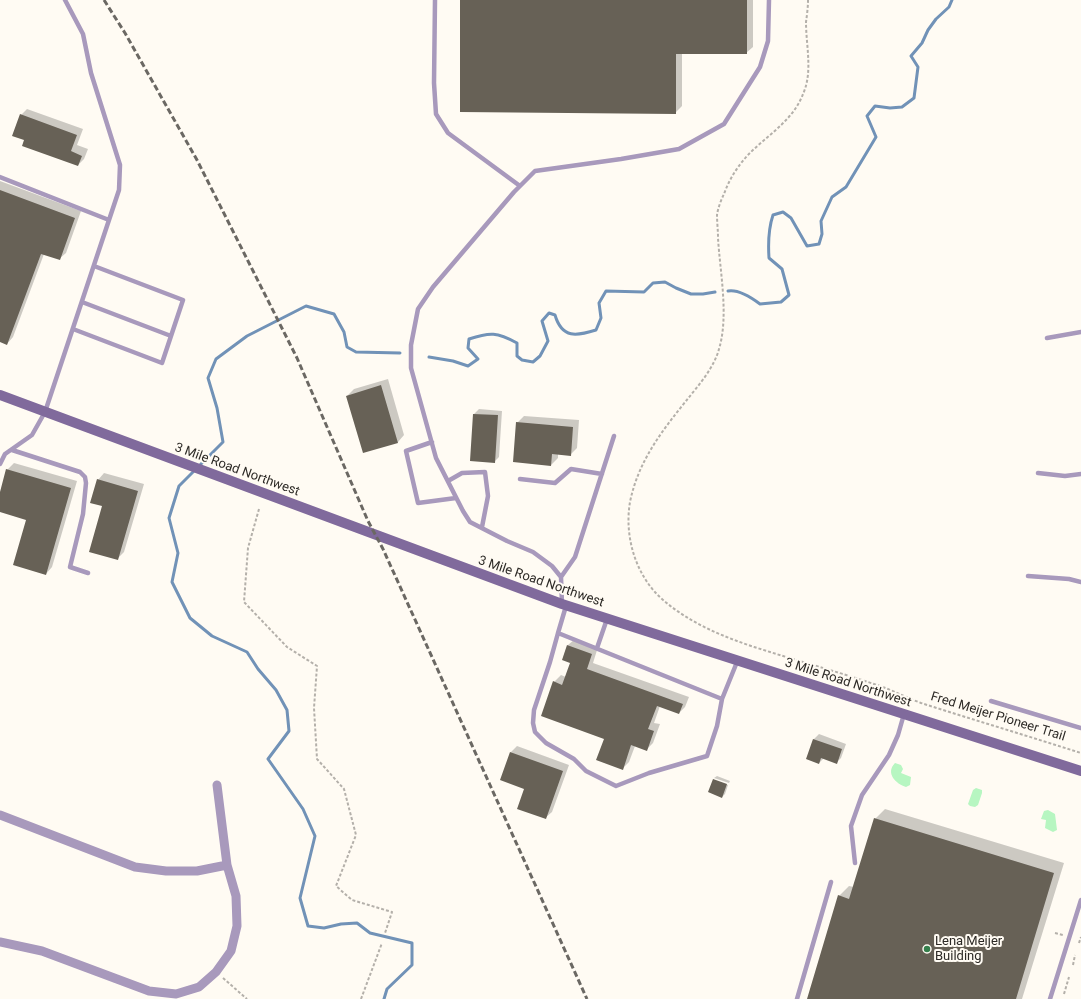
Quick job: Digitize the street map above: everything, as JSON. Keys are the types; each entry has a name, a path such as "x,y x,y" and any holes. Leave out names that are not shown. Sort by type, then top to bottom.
{"main road":[{"name":"3 Mile Road Northwest","path":"0,395 564,605 737,662 1081,771"}],"street":[{"path":"0,942 42,951 149,991 176,994 199,987 216,972 231,951 237,926 236,896 227,865 217,785"},
{"path":"0,815 134,867 166,871 197,871 227,865"}],"lane":[{"path":"0,464 5,454 32,435 45,412 119,190 120,165 91,73 83,34 65,0"},
{"path":"435,0 434,82 436,114 448,133 520,186"},
{"path":"737,662 722,699 718,726 707,756 648,773 616,786 586,771 574,759 546,743 535,732 533,723 534,710 550,662 564,605 561,577 552,566 533,552 470,522 436,458 412,368 411,345 418,309 433,287 520,186 535,171 679,149 724,124 760,67 768,41 769,0"},
{"path":"0,177 110,220"},
{"path":"73,329 162,363 183,300 94,266"},
{"path":"82,302 171,336"},
{"path":"1047,338 1081,332"},
{"path":"561,577 575,557 614,436"},
{"path":"432,442 406,450 418,503 456,498"},
{"path":"12,450 80,472 85,478 86,483 83,514 70,567 88,573"},
{"path":"520,479 555,483 571,469 602,474"},
{"path":"448,481 462,473 485,472 488,496 482,528"},
{"path":"1038,473 1065,476 1081,474"},
{"path":"1028,576 1069,579 1081,582"},
{"path":"597,648 608,619"},
{"path":"558,633 722,699"},
{"path":"991,701 1081,728"},
{"path":"855,863 851,826 862,795 889,755 898,735 904,714"},
{"path":"797,999 831,882"},
{"path":"1050,999 1081,900"}],"path":[{"name":"Fred Meijer Pioneer Trail","path":"808,0 806,21 808,77 799,105 786,120 746,157 734,173 725,191 717,214 724,316 723,335 718,353 708,372 659,435 648,451 640,469 633,489 628,519 630,541 636,559 646,582 661,598 683,616 714,632 761,650 877,685 917,702 1081,753"},
{"path":"258,509 248,548 244,602 287,647 317,666 314,708 318,759 344,789 356,835 336,886 352,900 392,912 385,932"},
{"path":"1055,933 1064,936"},
{"path":"1079,943 1081,936"},
{"path":"361,999 382,942"},
{"path":"1072,965 1075,955"},
{"path":"216,972 248,999"},
{"path":"1064,994 1069,977"}],"green space":[{"path":"895,763 901,765 903,769 901,773 911,777 910,785 906,787 902,786 895,781 891,771"},
{"path":"976,788 982,790 982,793 978,805 975,807 968,804 973,790"},
{"path":"1048,810 1055,814 1057,830 1053,832 1045,828 1046,820 1041,819 1044,811"}],"building":[{"path":"460,0 747,0 747,54 676,54 676,114 460,112"},
{"path":"20,114 77,135 71,151 82,156 78,166 22,146 24,140 12,136"},
{"path":"0,190 75,218 60,260 41,254 7,345 0,342"},
{"path":"381,385 398,443 363,453 346,396"},
{"path":"473,414 498,415 495,463 470,461"},
{"path":"516,422 573,427 571,456 552,454 551,466 513,462"},
{"path":"6,469 71,488 46,575 13,565 26,520 0,512 0,492"},
{"path":"97,479 138,491 118,560 89,552 102,506 90,503"},
{"path":"567,645 592,654 587,669 683,704 679,714 657,706 648,729 654,731 647,751 631,745 623,770 596,760 604,739 541,716 553,681 562,685 570,663 562,660"},
{"path":"813,739 842,749 837,764 821,758 819,764 806,759"},
{"path":"510,752 563,771 546,819 517,809 524,789 500,780"},
{"path":"713,779 727,784 722,798 708,792"},
{"name":"Lena Meijer Building","path":"874,818 1054,873 1016,999 807,999 838,895 849,899"}],"waterway":[{"path":"728,291 737,291 760,304 781,302 789,295 782,269 769,258 769,236 773,215 783,212 791,218 807,246 819,244 822,234 821,221 832,197 846,187 876,137 867,116 875,106 890,108 902,107 914,98 918,67 911,56 922,43 928,30 936,19 949,7 952,0"},
{"path":"429,357 453,361 468,366 478,359 468,348 469,339 493,334 517,343 517,356 522,360 533,362 540,356 548,341 542,321 549,313 555,315 562,328 571,334 583,334 596,330 601,318 599,303 606,291 644,292 653,283 665,282 691,294 715,292"},
{"path":"384,999 387,989 412,965 412,943 370,933 357,923 341,924 324,928 308,926 300,898 315,836 303,809 268,759 289,731 287,710 276,690 258,669 247,652 212,636 190,618 172,582 178,553 169,518 179,486 223,442 217,408 208,378 216,359 247,336 306,306 334,314 344,332 347,347 356,352 400,353"}],"railway":[{"path":"104,0 125,33 197,160 297,358 368,521 383,549 587,999"}],"place":[{"name":"Lena Meijer Building","path":"927,949"}]}
